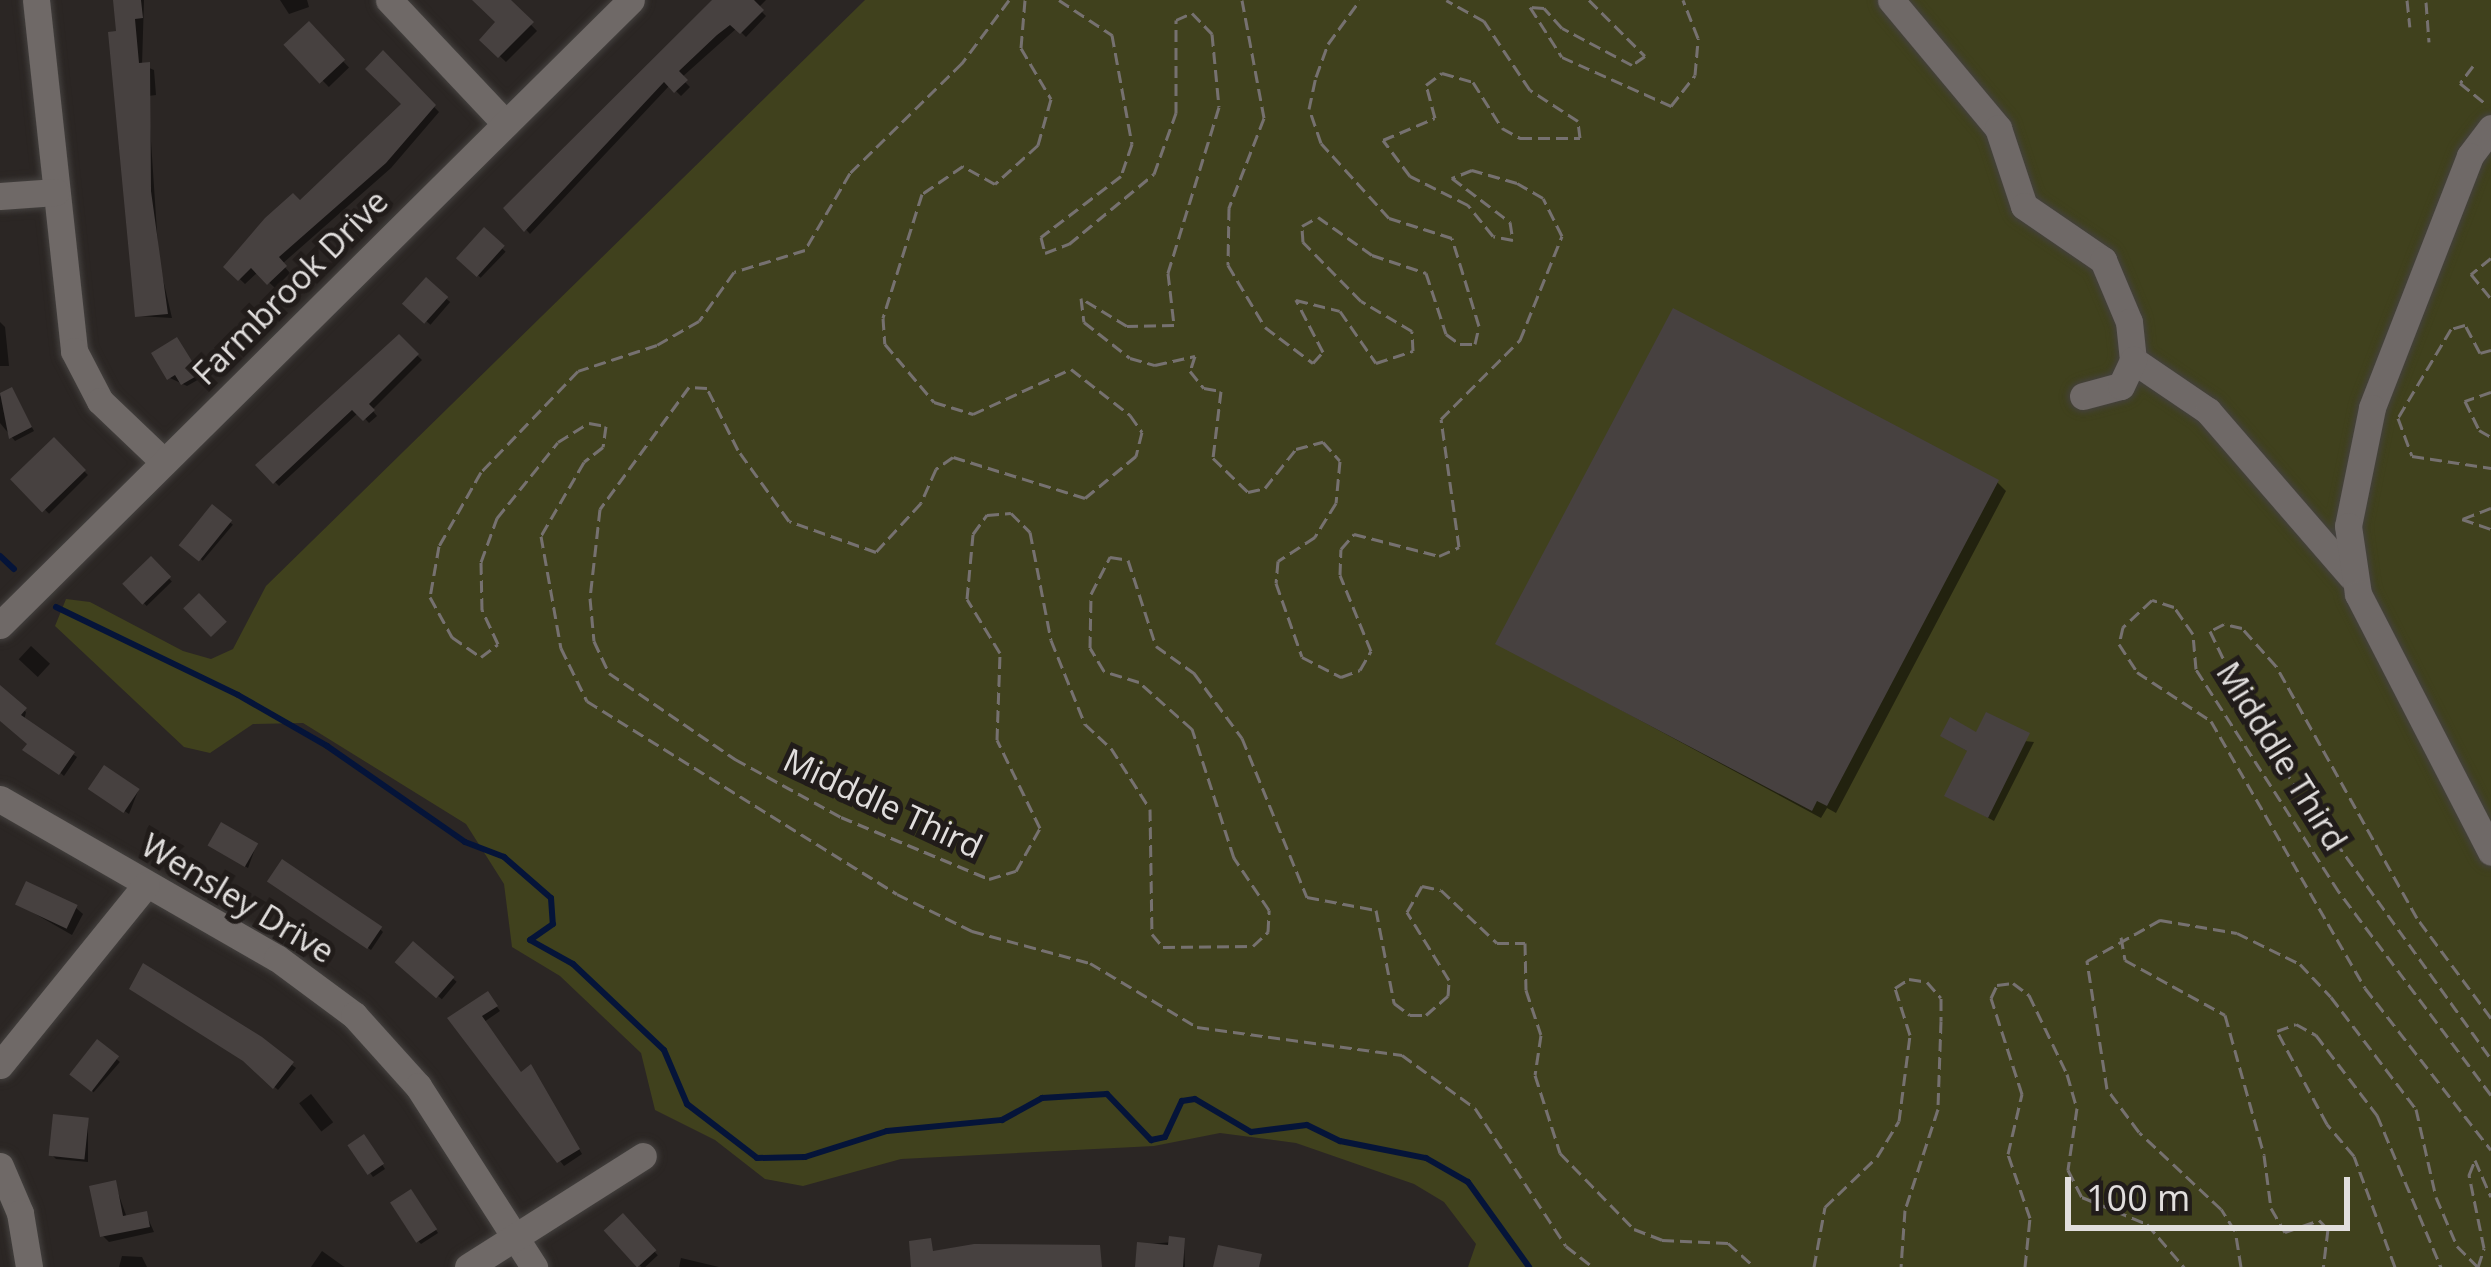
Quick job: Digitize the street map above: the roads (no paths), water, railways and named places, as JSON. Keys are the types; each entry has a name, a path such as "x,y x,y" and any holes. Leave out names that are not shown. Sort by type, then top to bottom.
{"street":[{"path":"36,0 74,351 100,401 164,462"},
{"path":"389,0 506,124"},
{"name":"Farmbrook Drive","path":"0,625 631,0"},
{"path":"1891,0 1998,128 2024,206 2103,260 2129,322 2133,360 2121,386 2083,396"},
{"path":"2351,576 2350,500 2361,438 2470,156 2491,128"},
{"path":"0,196 56,192"},
{"path":"2133,360 2208,411 2351,576 2491,852"},
{"name":"Wensley Drive","path":"0,799 277,958 354,1015 418,1086 534,1267"},
{"path":"0,1065 146,884"},
{"path":"468,1267 643,1156"},
{"path":"0,1166 20,1213 29,1267"}],"waterway":[{"path":"0,556 14,569"},
{"path":"56,607 238,695 327,746 465,842 504,857 551,898 553,924 530,940 573,964 664,1050 687,1104 757,1158 805,1157 887,1131 1002,1120 1042,1098 1107,1094 1151,1140 1165,1137 1182,1101 1195,1099 1251,1132 1307,1125 1340,1141 1426,1158 1468,1182 1529,1267"}]}
